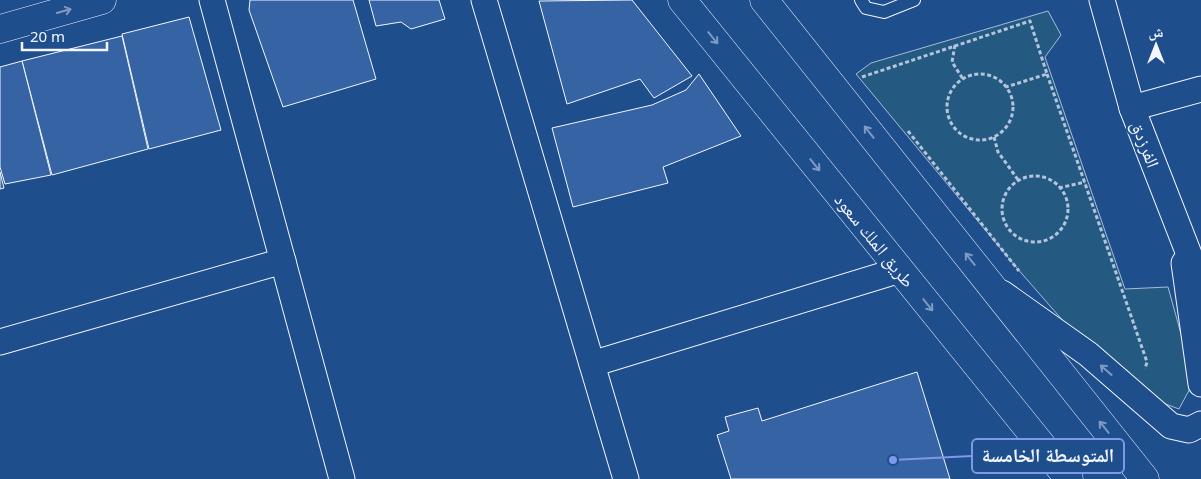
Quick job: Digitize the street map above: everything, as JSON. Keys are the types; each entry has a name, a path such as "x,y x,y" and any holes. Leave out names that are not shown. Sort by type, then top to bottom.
{"main road":[{"path":"0,30 102,0"},
{"name":"طريق الملك سعود","path":"682,0 1069,479"},
{"path":"764,0 1145,479"}],"street":[{"path":"212,0 342,479"},
{"path":"484,0 626,479"},
{"name":"الفرزدق","path":"1102,0 1132,108 1201,285"},
{"path":"1132,108 1201,89"},
{"path":"1180,231 1201,384"},
{"path":"0,342 283,261"},
{"path":"592,364 900,270"},
{"path":"989,284 1088,354 1171,426 1189,430 1201,424"}],"lane":[{"path":"861,0 866,8 884,12 914,0"}],"path":[{"path":"867,83 861,76 1030,21 1147,362 1142,375"},
{"path":"955,45 952,62 963,78"},
{"path":"982,73 993,76 1006,87 1013,100 1013,111 1010,122 994,136 973,139 954,128 946,108 948,97 953,87 963,78 982,73"},
{"path":"1006,87 1047,74"},
{"path":"903,126 1021,274"},
{"path":"994,136 998,152 1018,180"},
{"path":"1037,176 1047,179 1059,188 1067,203 1068,214 1064,224 1058,233 1049,239 1027,241 1017,237 1009,230 1004,221 1003,199 1008,190 1018,180 1037,176"},
{"path":"1059,188 1085,182"}],"shaded area":[{"path":"1048,11 1061,35 1045,57 1125,289 1168,287 1194,381 1179,409 1152,399 1065,323 1016,267 856,74 871,63"}],"building":[{"path":"250,0 353,0 376,79 283,107 249,10"},
{"path":"369,0 439,0 445,19 411,29 401,22 376,26"},
{"path":"632,0 692,76 654,98 640,79 567,104 539,1"},
{"path":"189,17 221,130 149,149 122,34"},
{"path":"122,36 148,149 52,175 22,61"},
{"path":"22,61 51,175 5,184 0,167 0,67"},
{"path":"699,74 741,136 663,167 668,183 573,207 552,128 652,105 686,90"},
{"path":"0,172 4,188 0,189"},
{"path":"917,372 950,479 731,479 717,435 729,431 725,417 758,408 762,421"}],"place":[{"name":"المتوسطة الخامسة","path":"893,460"}]}
